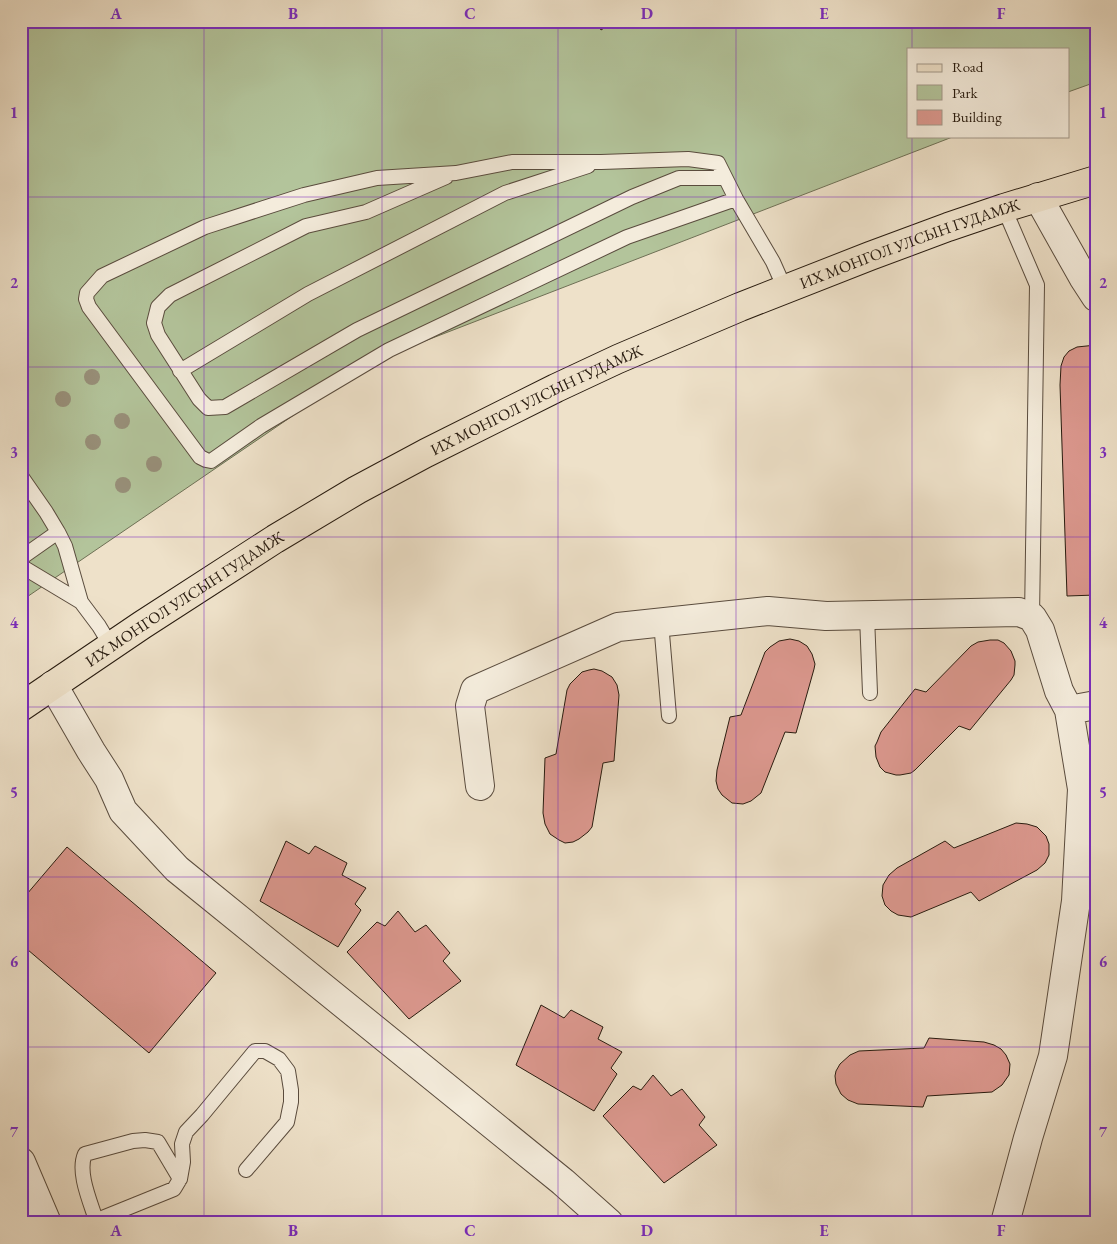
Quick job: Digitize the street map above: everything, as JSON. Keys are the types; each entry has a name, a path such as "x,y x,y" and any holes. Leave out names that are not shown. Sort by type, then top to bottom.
{"main road":[{"name":"ИХ МОНГОЛ УЛСЫН ГУДАМЖ","path":"21,707 111,646 275,540 365,485 494,418 618,358 785,289 939,230 1096,180"}],"street":[{"path":"1038,197 1091,282"},
{"path":"480,786 470,706 475,690 618,627 768,611 826,616 1019,612 1032,616 1040,630 1059,691 1069,710 1082,789 1076,901 1053,1056 1028,1138 1006,1223"},
{"path":"53,685 109,779 123,811 177,869 563,1182 608,1223"},
{"path":"1069,710 1096,705"},
{"path":"21,1162 47,1223"}],"lane":[{"path":"736,199 627,237 389,350 261,426 211,461 200,457 89,307 86,298 86,293 102,276 205,227 304,195 377,178 456,173 512,162 601,162 688,159 718,164 773,262 785,289"},
{"path":"180,370 308,294 505,193 601,162"},
{"path":"456,173 366,212 306,226 170,295 158,307 154,323 158,335 199,400 208,408 225,407 357,330 632,197 679,178 725,178"},
{"path":"1004,208 1037,284 1032,616"},
{"path":"22,480 58,532 65,546 81,602 111,646"},
{"path":"21,558 58,532"},
{"path":"21,566 81,602"},
{"path":"867,616 870,693"},
{"path":"661,622 669,716"},
{"path":"180,1179 158,1142 132,1141 85,1154 82,1160 82,1172 93,1222 174,1189 180,1179 183,1162 182,1144 186,1132 202,1116 255,1051 265,1051 279,1059 288,1071 291,1102 287,1122 246,1170"}],"green space":[{"path":"21,21 1096,21 1096,82 1070,91 1070,48 907,48 907,138 950,138 373,361 21,601"}],"building":[{"path":"596,21 615,21 601,30"},
{"path":"1096,345 1096,595 1067,596 1061,366 1064,357 1069,351 1077,347"},
{"path":"790,639 799,641 807,646 815,664 796,733 785,732 761,793 751,801 743,804 732,803 722,795 716,781 730,717 741,715 765,652 779,641"},
{"path":"998,640 1004,643 1011,651 1015,665 1014,675 1011,680 970,730 959,726 911,773 896,775 885,772 880,767 876,757 875,746 881,732 915,689 926,692 971,646 978,642"},
{"path":"594,669 612,677 617,685 619,695 614,761 603,763 592,827 579,839 565,843 550,834 545,824 543,813 545,758 556,754 567,690 570,684 582,672"},
{"path":"1016,823 1037,827 1046,836 1049,844 1049,855 1045,863 1037,870 979,901 971,892 911,917 898,915 885,905 882,896 883,885 889,875 897,868 945,841 954,848"},
{"path":"286,841 309,854 315,846 347,863 342,875 366,888 355,904 361,910 338,947 260,901"},
{"path":"67,847 216,973 149,1053 21,944 21,901"},
{"path":"398,911 415,932 426,925 450,953 443,961 461,981 409,1019 347,952 377,922 385,926"},
{"path":"541,1005 564,1018 571,1010 603,1027 598,1039 622,1052 611,1068 617,1074 594,1111 516,1065"},
{"path":"929,1038 984,1042 994,1045 1006,1055 1010,1064 1009,1075 1002,1085 992,1092 927,1096 923,1107 858,1104 848,1100 841,1094 836,1084 836,1071 840,1064 850,1055 859,1051 924,1048"},
{"path":"653,1075 671,1096 682,1089 705,1117 699,1125 717,1145 664,1183 603,1116 633,1086 641,1090"}]}
